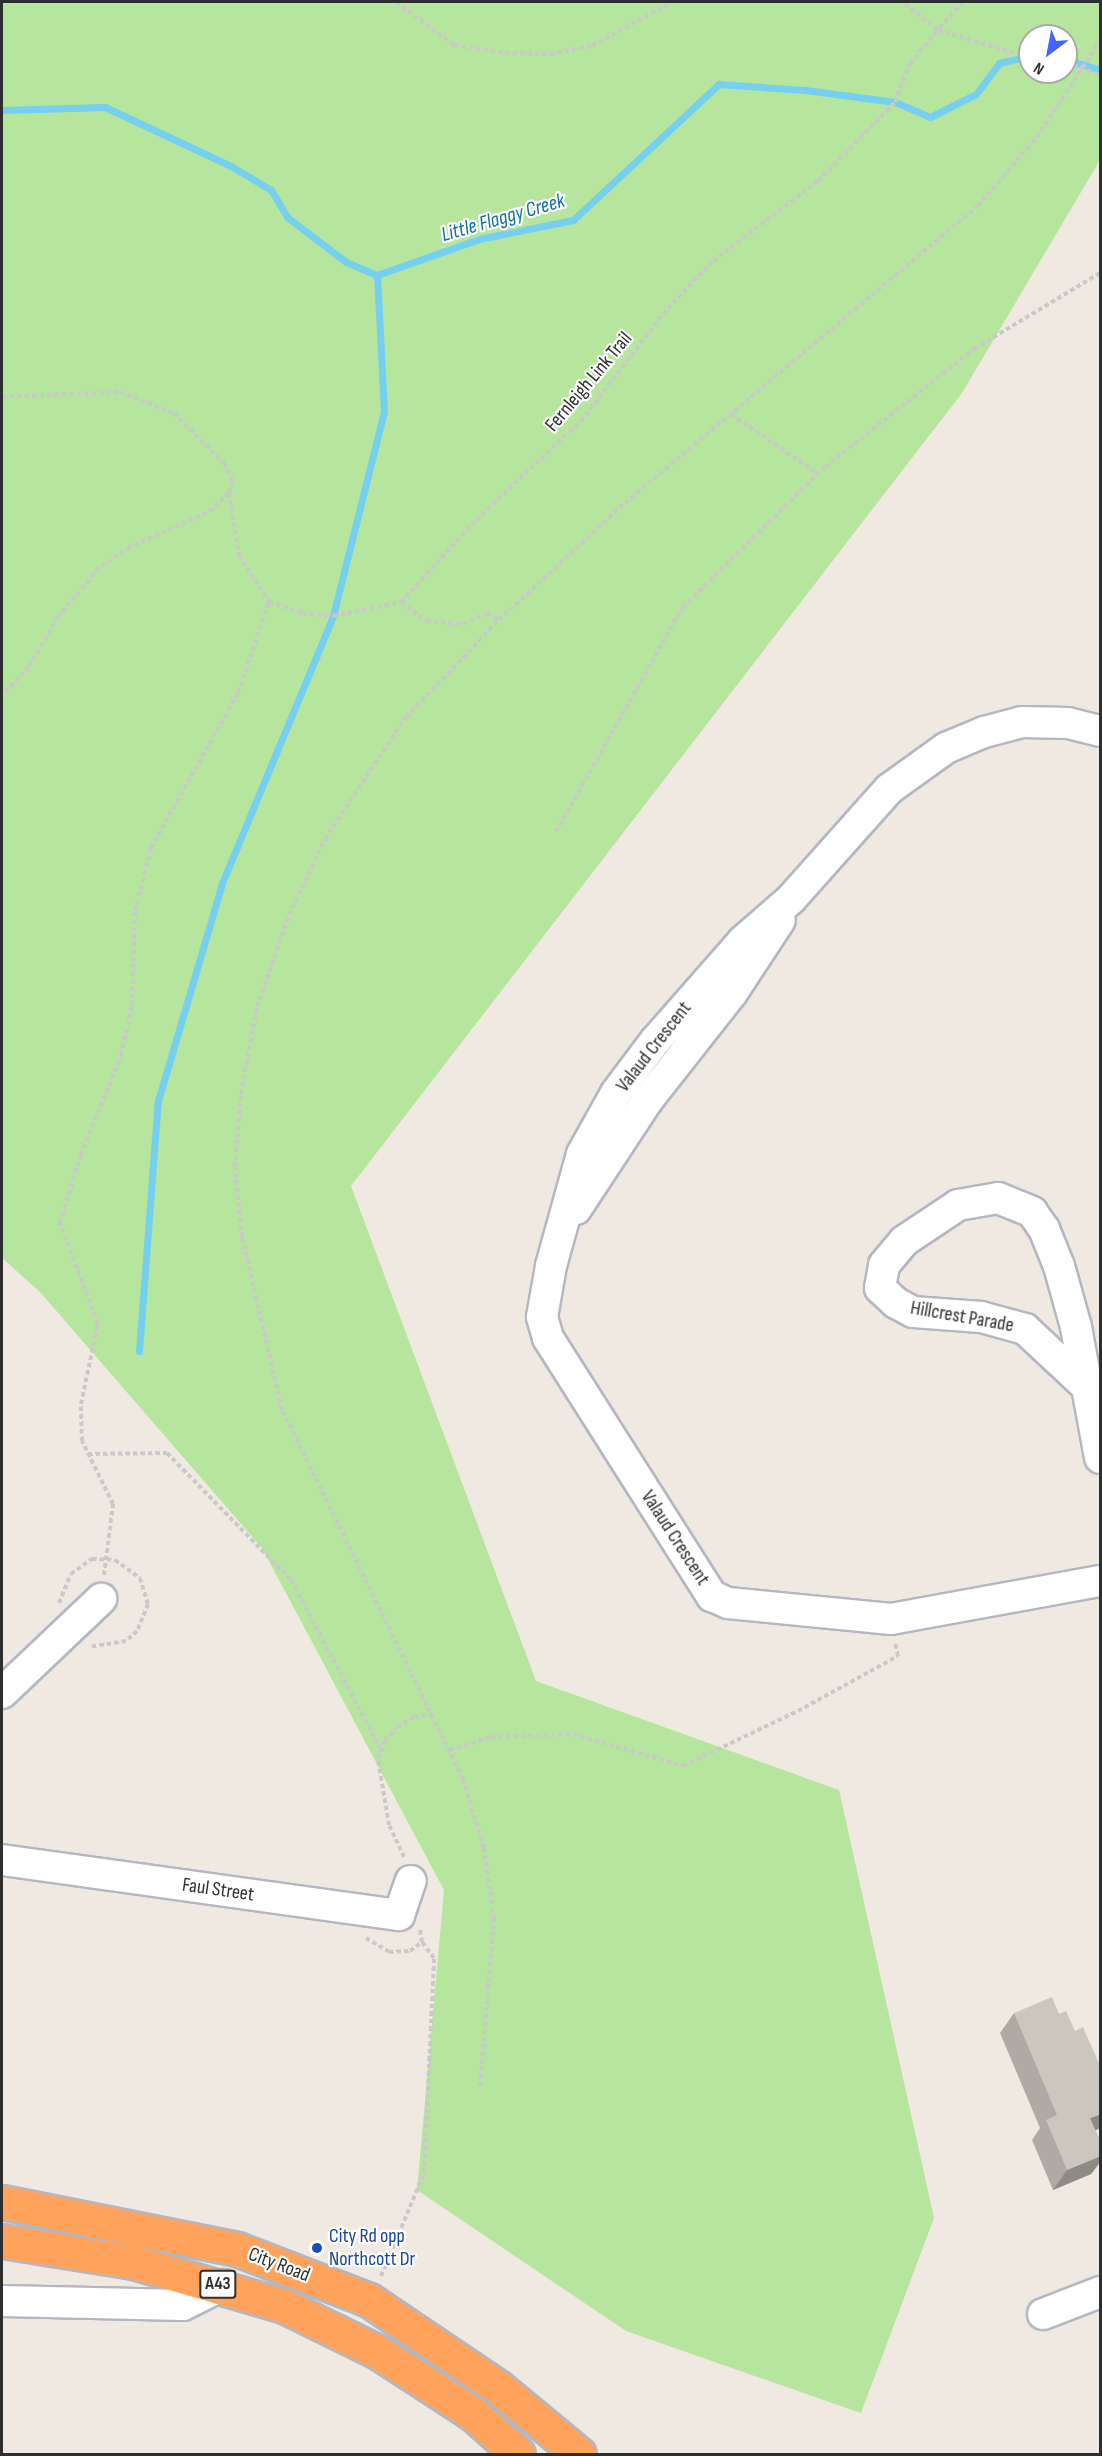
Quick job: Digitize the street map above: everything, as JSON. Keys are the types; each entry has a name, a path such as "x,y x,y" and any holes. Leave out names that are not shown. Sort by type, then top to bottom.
{"highway":[{"name":"City Road","path":"2,2202 237,2249 369,2300 498,2386 579,2454"},
{"name":"City Road","path":"2,2241 133,2262 223,2285 284,2306 376,2351 473,2414 518,2454"}],"street":[{"name":"Valaud Crescent","path":"1101,731 1068,723 1022,722 984,732 946,748 889,789 791,899 768,942 647,1101 566,1224 551,1266 542,1317 544,1328 712,1596 728,1602 891,1619 1101,1581"},
{"name":"Hillcrest Parade","path":"1084,1384 1025,1329 981,1317 913,1312 896,1303 880,1288 884,1265 904,1242 958,1205 998,1198 1026,1208 1044,1229 1059,1266 1076,1327 1084,1384 1101,1458"},
{"path":"2,1693 101,1599"},
{"name":"Faul Street","path":"2,1860 399,1915 411,1881"},
{"path":"2,2301 183,2305 223,2285"},
{"path":"1043,2314 1101,2292"}],"path":[{"path":"396,2 454,45 504,53 550,54 592,46 672,2"},
{"path":"903,2 938,30 1018,54"},
{"name":"Fernleigh Link Trail","path":"401,602 476,520 581,421 663,314 713,261 818,181 895,102 910,64 963,2"},
{"path":"480,2086 494,1919 484,1848 464,1779 282,1410 242,1237 235,1167 241,1094 257,1006 289,915 321,848 406,717 500,620 625,503 978,206 1037,137 1101,41"},
{"path":"1078,66 1101,75"},
{"path":"556,832 683,607 818,474 974,349 1101,273"},
{"path":"2,397 120,393 174,413 224,463 233,482 229,493 207,513 130,547 99,568 58,617 29,667 2,695"},
{"path":"731,414 818,474"},
{"path":"229,493 239,555 268,602 302,613 333,616 401,602 426,621 463,624 487,613 500,620"},
{"path":"101,1599 113,1504 82,1441 81,1404 98,1324 60,1223 81,1155 121,1055 132,1006 135,911 151,848 238,693 268,602"},
{"path":"88,1454 166,1453 291,1580 381,1750"},
{"path":"450,1750 492,1737 573,1734 683,1766 798,1711 898,1656 891,1619"},
{"path":"411,1881 389,1825 377,1768 381,1750 391,1734 405,1722 433,1714"},
{"path":"369,2300 424,2173 434,1958 422,1942"}],"green space":[{"path":"2,2 1100,2 1100,160 962,393 351,1186 536,1681 839,1790 934,2218 861,2413 626,2331 417,2190 444,1890 262,1548 40,1292 2,1258"}],"building":[{"path":"1052,1997 1059,2014 1066,2011 1075,2031 1083,2027 1101,2068 1101,2114 1090,2118 1101,2143 1101,2156 1067,2170 1046,2120 1057,2115 1014,2013"}],"waterway":[{"name":"Little Flaggy Creek","path":"2,110 105,107 231,166 271,190 287,217 346,262 377,275 479,239 573,220 719,84 805,90 895,102 930,117 976,94 999,63 1018,59"},
{"name":"Little Flaggy Creek","path":"1078,63 1100,70"},
{"path":"139,1351 158,1101 222,883 333,616 384,412 377,275"}],"place":[{"name":"City Rd opp Northcott Dr","path":"317,2248"}]}
